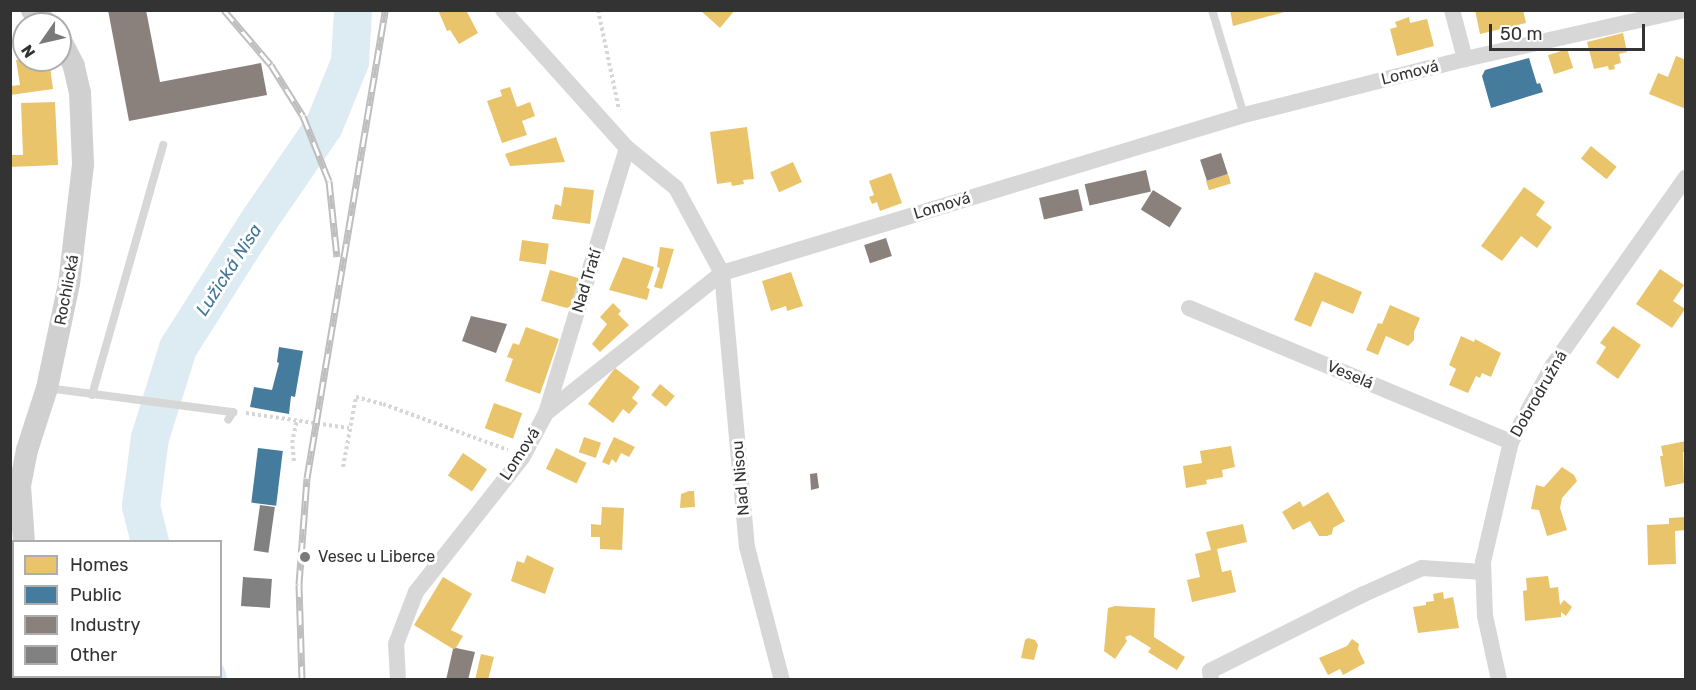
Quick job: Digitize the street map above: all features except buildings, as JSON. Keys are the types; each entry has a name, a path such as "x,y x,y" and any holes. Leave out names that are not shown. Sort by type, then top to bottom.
{"street":[{"path":"503,10 627,148 676,188 722,273"},
{"path":"1452,10 1466,59"},
{"name":"Lomová","path":"398,680 396,644 416,592 522,458 546,413 722,273 1244,115 1466,59 1685,10"},
{"name":"Rochlická","path":"24,540 20,486 27,450 47,388 69,284 83,164 80,93 72,62"},
{"name":"Nad Tratí","path":"546,413 627,148"},
{"name":"Dobrodružná","path":"1499,680 1485,616 1483,562 1511,441 1553,365 1686,177"},
{"name":"Nad Nisou","path":"722,273 747,547 782,680"},
{"name":"Veselá","path":"1189,308 1511,441"},
{"path":"1211,680 1210,671 1364,594 1422,568 1483,572"}],"lane":[{"path":"1212,10 1244,115"},
{"path":"92,394 163,145"},
{"path":"47,388 233,412 228,420"}],"path":[{"path":"598,10 620,116"},
{"path":"343,467 354,400 360,397 507,449 522,458"},
{"path":"233,412 349,428"},
{"path":"294,460 292,443 297,420"}],"waterway":[{"name":"Lužická Nisa","path":"150,540 141,506 150,438 178,348 258,222 324,126 350,62 353,10"}],"railway":[{"path":"224,10 271,65 303,116 329,181 337,257"},
{"path":"302,680 299,584 307,478 385,10"}],"place":[{"name":"Vesec u Liberce","path":"305,557"}]}
